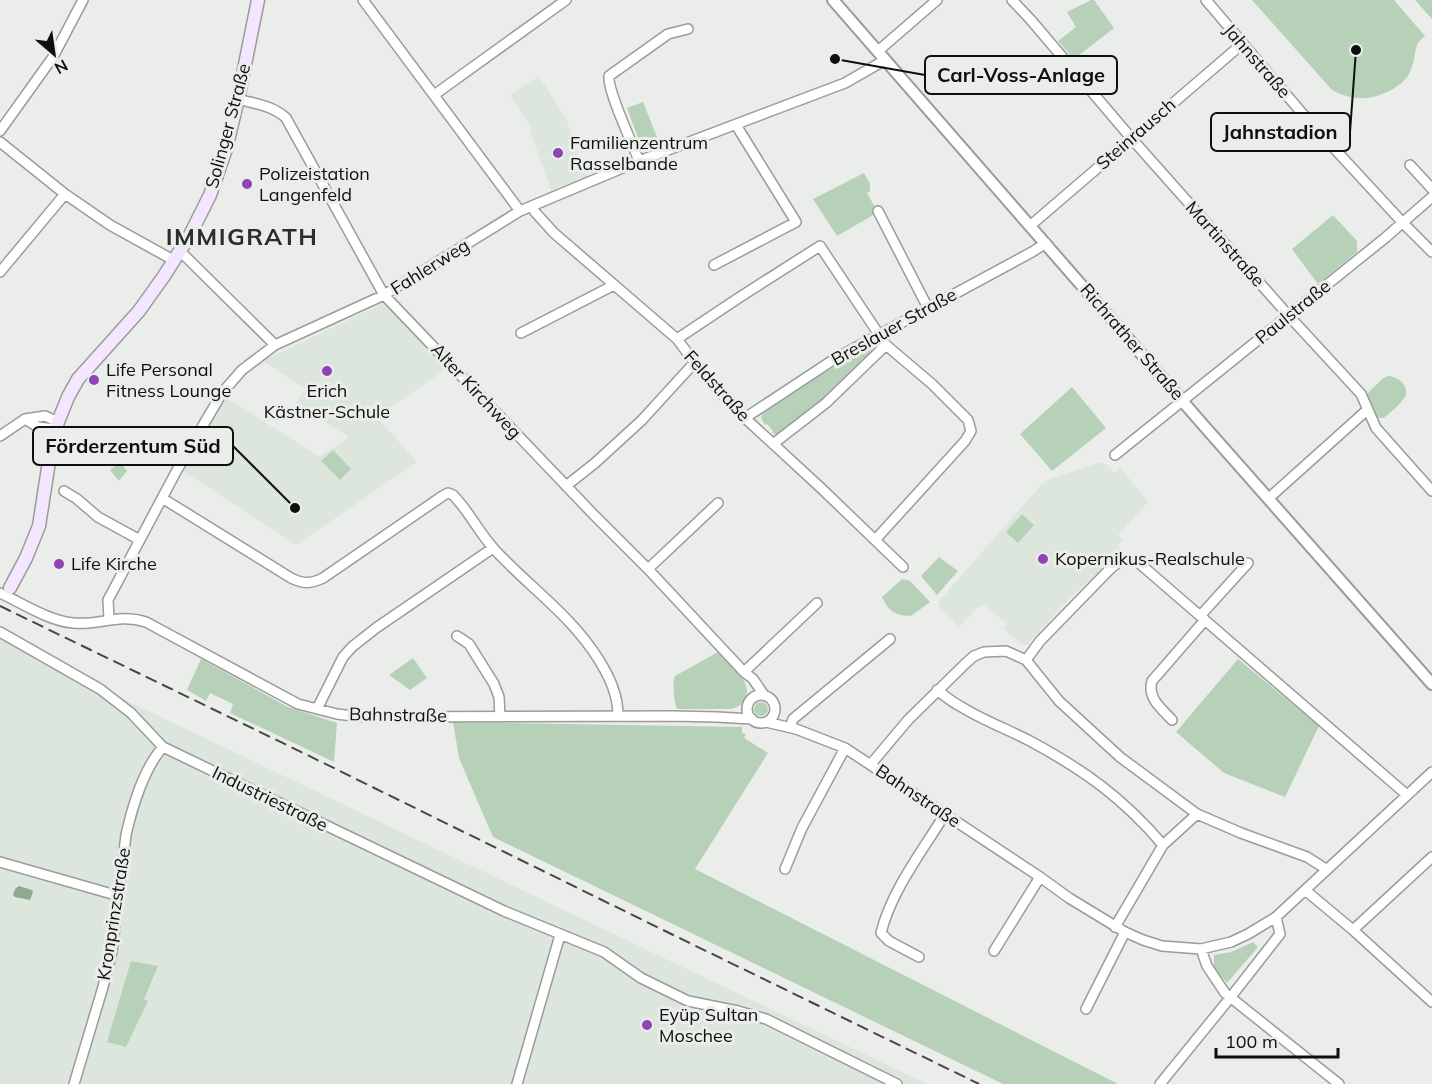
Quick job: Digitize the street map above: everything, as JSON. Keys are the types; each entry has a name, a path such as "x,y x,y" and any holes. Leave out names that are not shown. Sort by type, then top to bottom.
{"main road":[{"name":"Solinger Straße","path":"5,591 26,558 39,526 57,425 68,397 78,379 144,304 178,256 210,195 226,149 258,0"}],"street":[{"path":"0,132 53,57 84,0"},
{"path":"363,0 520,211"},
{"name":"Richrather Straße","path":"833,0 1432,684"},
{"path":"878,51 937,0"},
{"name":"Martinstraße","path":"1011,0 1289,316 1361,394 1376,428 1432,491"},
{"name":"Jahnstraße","path":"1206,0 1307,119 1432,252"},
{"path":"434,95 564,1"},
{"path":"639,161 608,82 609,76 668,34 688,29"},
{"name":"Steinrausch","path":"1031,225 1242,44"},
{"name":"Fahlerweg","path":"109,619 108,600 162,498 222,393 242,369 275,345 384,295 520,211 639,161 845,83 885,60"},
{"name":"Alter Kirchweg","path":"238,99 268,106 286,118 384,295 753,679 764,695"},
{"path":"714,265 796,222 736,125"},
{"path":"0,142 65,194 111,225 178,256 275,345"},
{"path":"1410,165 1432,189"},
{"path":"0,272 65,194"},
{"name":"Paulstraße","path":"1115,454 1289,316 1432,197"},
{"name":"Feldstraße","path":"532,206 554,233 677,339 704,375 745,418 876,539 903,567"},
{"path":"878,211 928,308"},
{"name":"Breslauer Straße","path":"745,418 836,358 1046,243"},
{"path":"677,339 820,246 886,345 932,384 968,420 971,431 965,441 876,539"},
{"path":"521,333 614,285"},
{"name":"Breslauer Straße","path":"773,444 826,403 886,345"},
{"path":"566,486 642,420 695,362"},
{"path":"1269,498 1367,410"},
{"path":"0,436 25,419 45,416 57,425"},
{"path":"64,491 98,517 140,540"},
{"path":"162,498 291,578 310,583 323,578 447,494 455,497 493,548 558,610 585,640 612,684 618,716"},
{"path":"648,569 718,503"},
{"path":"317,709 343,657 352,647 493,548"},
{"path":"1026,660 1040,641 1087,591 1119,561 1130,558 1139,563 1407,795"},
{"path":"1172,720 1151,694 1152,681 1248,563"},
{"name":"Bahnstraße","path":"5,591 66,623 86,624 126,618 146,622 298,704 353,716 618,716 752,719"},
{"path":"744,672 817,603"},
{"name":"Industriestraße","path":"0,632 99,689 131,713 163,747 494,906 604,952 641,978 688,1001 766,1019 897,1084"},
{"path":"457,636 469,644 494,684 499,697 500,717"},
{"path":"790,727 793,719 890,639"},
{"path":"871,764 908,720 974,656 984,652 1006,651 1026,660 1059,701 1119,757 1197,814 1307,857 1326,870"},
{"name":"Alter Kirchweg","path":"744,672 752,691 749,703"},
{"path":"937,690 960,707 1028,740 1082,771 1119,799 1163,845"},
{"path":"759,695 764,695 772,699 775,712 765,722 756,722 749,716 749,703 759,695"},
{"name":"Bahnstraße","path":"717,717 734,713 749,703"},
{"name":"Bahnstraße","path":"775,712 790,727"},
{"name":"Bahnstraße","path":"765,722 790,727 844,748 1115,927 1162,946 1201,949 1231,942 1276,917 1432,772"},
{"name":"Kronprinzstraße","path":"74,1084 112,951 130,818 150,764 163,747"},
{"path":"785,869 802,828 844,748"},
{"path":"919,957 881,933 884,919 897,891 945,814"},
{"path":"1115,927 1163,845 1197,814"},
{"path":"1353,930 1432,857"},
{"path":"0,862 118,896"},
{"path":"994,951 1040,877"},
{"path":"1305,890 1432,1002"},
{"path":"1160,1084 1280,934 1276,917"},
{"path":"1086,1009 1125,932"},
{"path":"517,1084 560,935"},
{"path":"1201,949 1207,966 1230,999 1339,1084"}],"shaded area":[{"path":"1094,0 1114,28 1074,59 1058,41 1076,27 1067,12"},
{"path":"1252,0 1394,0 1425,36 1418,43 1411,70 1401,84 1376,96 1354,98 1332,90"},
{"path":"1415,0 1432,0 1432,19"},
{"name":"Familienzentrum Rasselbande","path":"539,76 566,119 587,177 551,190 530,130 532,128 510,95"},
{"path":"643,102 659,142 642,149 627,108"},
{"path":"864,173 870,184 870,191 867,193 876,209 875,214 837,236 813,199"},
{"path":"1333,215 1357,241 1357,252 1318,284 1292,249"},
{"path":"384,303 388,304 446,369 377,417 417,462 296,545 182,470 224,396 320,457 349,437 295,404 306,389 263,361"},
{"path":"871,346 873,350 861,364 822,403 778,435 772,433 773,431 767,424 765,425 761,418 763,413 808,382"},
{"path":"1388,376 1401,381 1406,394 1389,414 1378,418 1365,396"},
{"path":"1072,387 1106,428 1052,471 1020,434"},
{"path":"333,450 351,469 340,480 321,461"},
{"path":"120,462 127,471 119,481 110,470"},
{"name":"Kopernikus-Realschule","path":"1101,462 1115,473 1120,467 1148,502 1118,535 1123,540 1118,546 1119,552 1066,602 1028,644 1021,644 1003,629 1007,624 984,605 977,608 959,627 939,606 939,601 1043,483"},
{"path":"1022,514 1034,525 1018,543 1006,532"},
{"path":"939,557 958,571 937,595 921,576"},
{"path":"902,579 910,581 930,602 911,616 893,612 882,597"},
{"path":"0,640 927,1084 0,1084"},
{"path":"718,652 746,684 744,702 731,709 677,709 674,692 675,676"},
{"path":"413,658 427,678 410,690 389,675"},
{"path":"201,659 288,707 337,723 334,762 230,713 233,704 210,693 206,701 187,690"},
{"path":"1238,659 1319,726 1285,797 1224,773 1176,732"},
{"path":"758,702 764,702 768,709 764,716 758,716 754,712 754,706"},
{"path":"453,722 742,727 742,733 746,734 744,738 768,753 695,869 1118,1084 1003,1084 493,837 459,758"},
{"path":"19,886 32,890 30,900 13,895"},
{"path":"1253,942 1258,947 1227,983 1214,968 1214,955 1231,952"},
{"path":"131,961 158,966 144,999 148,1001 126,1047 107,1042"}],"railway":[{"path":"0,606 979,1084"}],"place":[{"name":"Jahnstadion","path":"1356,50"},
{"name":"Carl-Voss-Anlage","path":"835,59"},
{"name":"Familienzentrum Rasselbande","path":"558,153"},
{"name":"Polizeistation Langenfeld","path":"247,184"},
{"name":"Erich Kästner-Schule","path":"327,371"},
{"name":"Life Personal Fitness Lounge","path":"94,380"},
{"name":"Förderzentum Süd","path":"295,508"},
{"name":"Kopernikus-Realschule","path":"1043,559"},
{"name":"Life Kirche","path":"59,564"},
{"name":"Eyüp Sultan Moschee","path":"647,1025"}],"district":[{"name":"IMMIGRATH","path":"242,237"}]}
